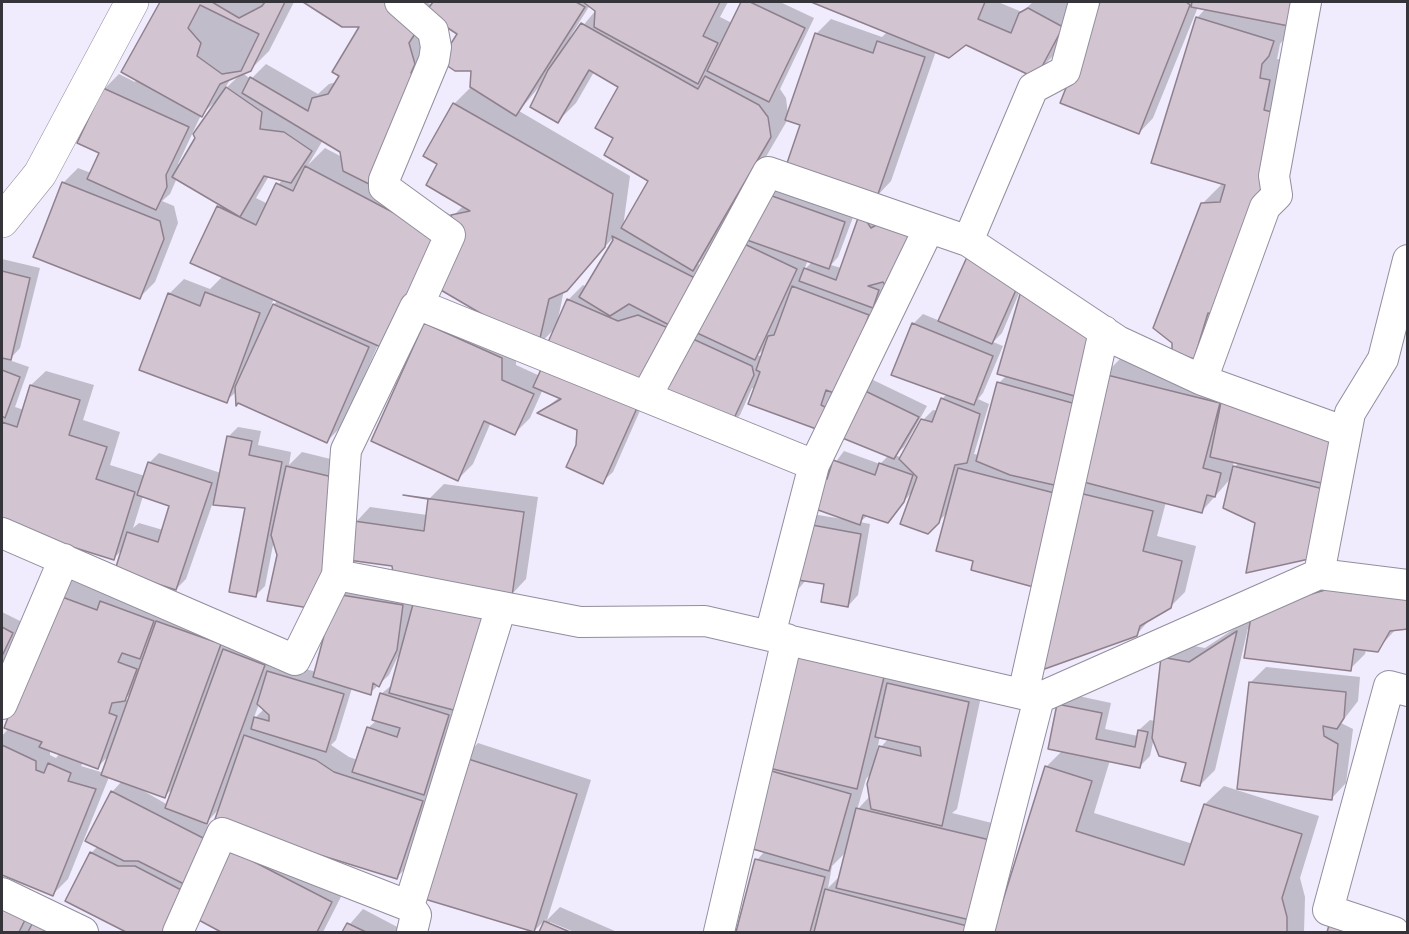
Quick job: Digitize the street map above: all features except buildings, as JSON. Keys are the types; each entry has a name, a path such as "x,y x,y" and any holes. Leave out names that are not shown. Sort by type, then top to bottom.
{"street":[{"path":"2,221 40,174 132,2"},
{"path":"2,533 295,660 337,575 346,450 418,306 450,236 384,187 384,180 434,60 436,47 433,31 400,2"},
{"path":"968,241 1034,88 1065,71 1084,2"},
{"path":"1202,380 1265,207 1277,195 1274,176 1306,2"},
{"path":"647,396 768,172 968,241 1118,341 1202,380 1346,432"},
{"path":"719,933 814,465 929,228"},
{"path":"1319,574 1350,413 1399,331 1407,260"},
{"path":"418,306 647,396 814,465"},
{"path":"979,933 1031,696 1104,331"},
{"path":"2,704 64,559"},
{"path":"337,575 580,622 705,621 1031,696 1319,574 1407,585"},
{"path":"178,933 222,833 411,919 501,607"},
{"path":"1394,933 1324,921 1389,686 1407,691"},
{"path":"2,893 83,933"}]}
